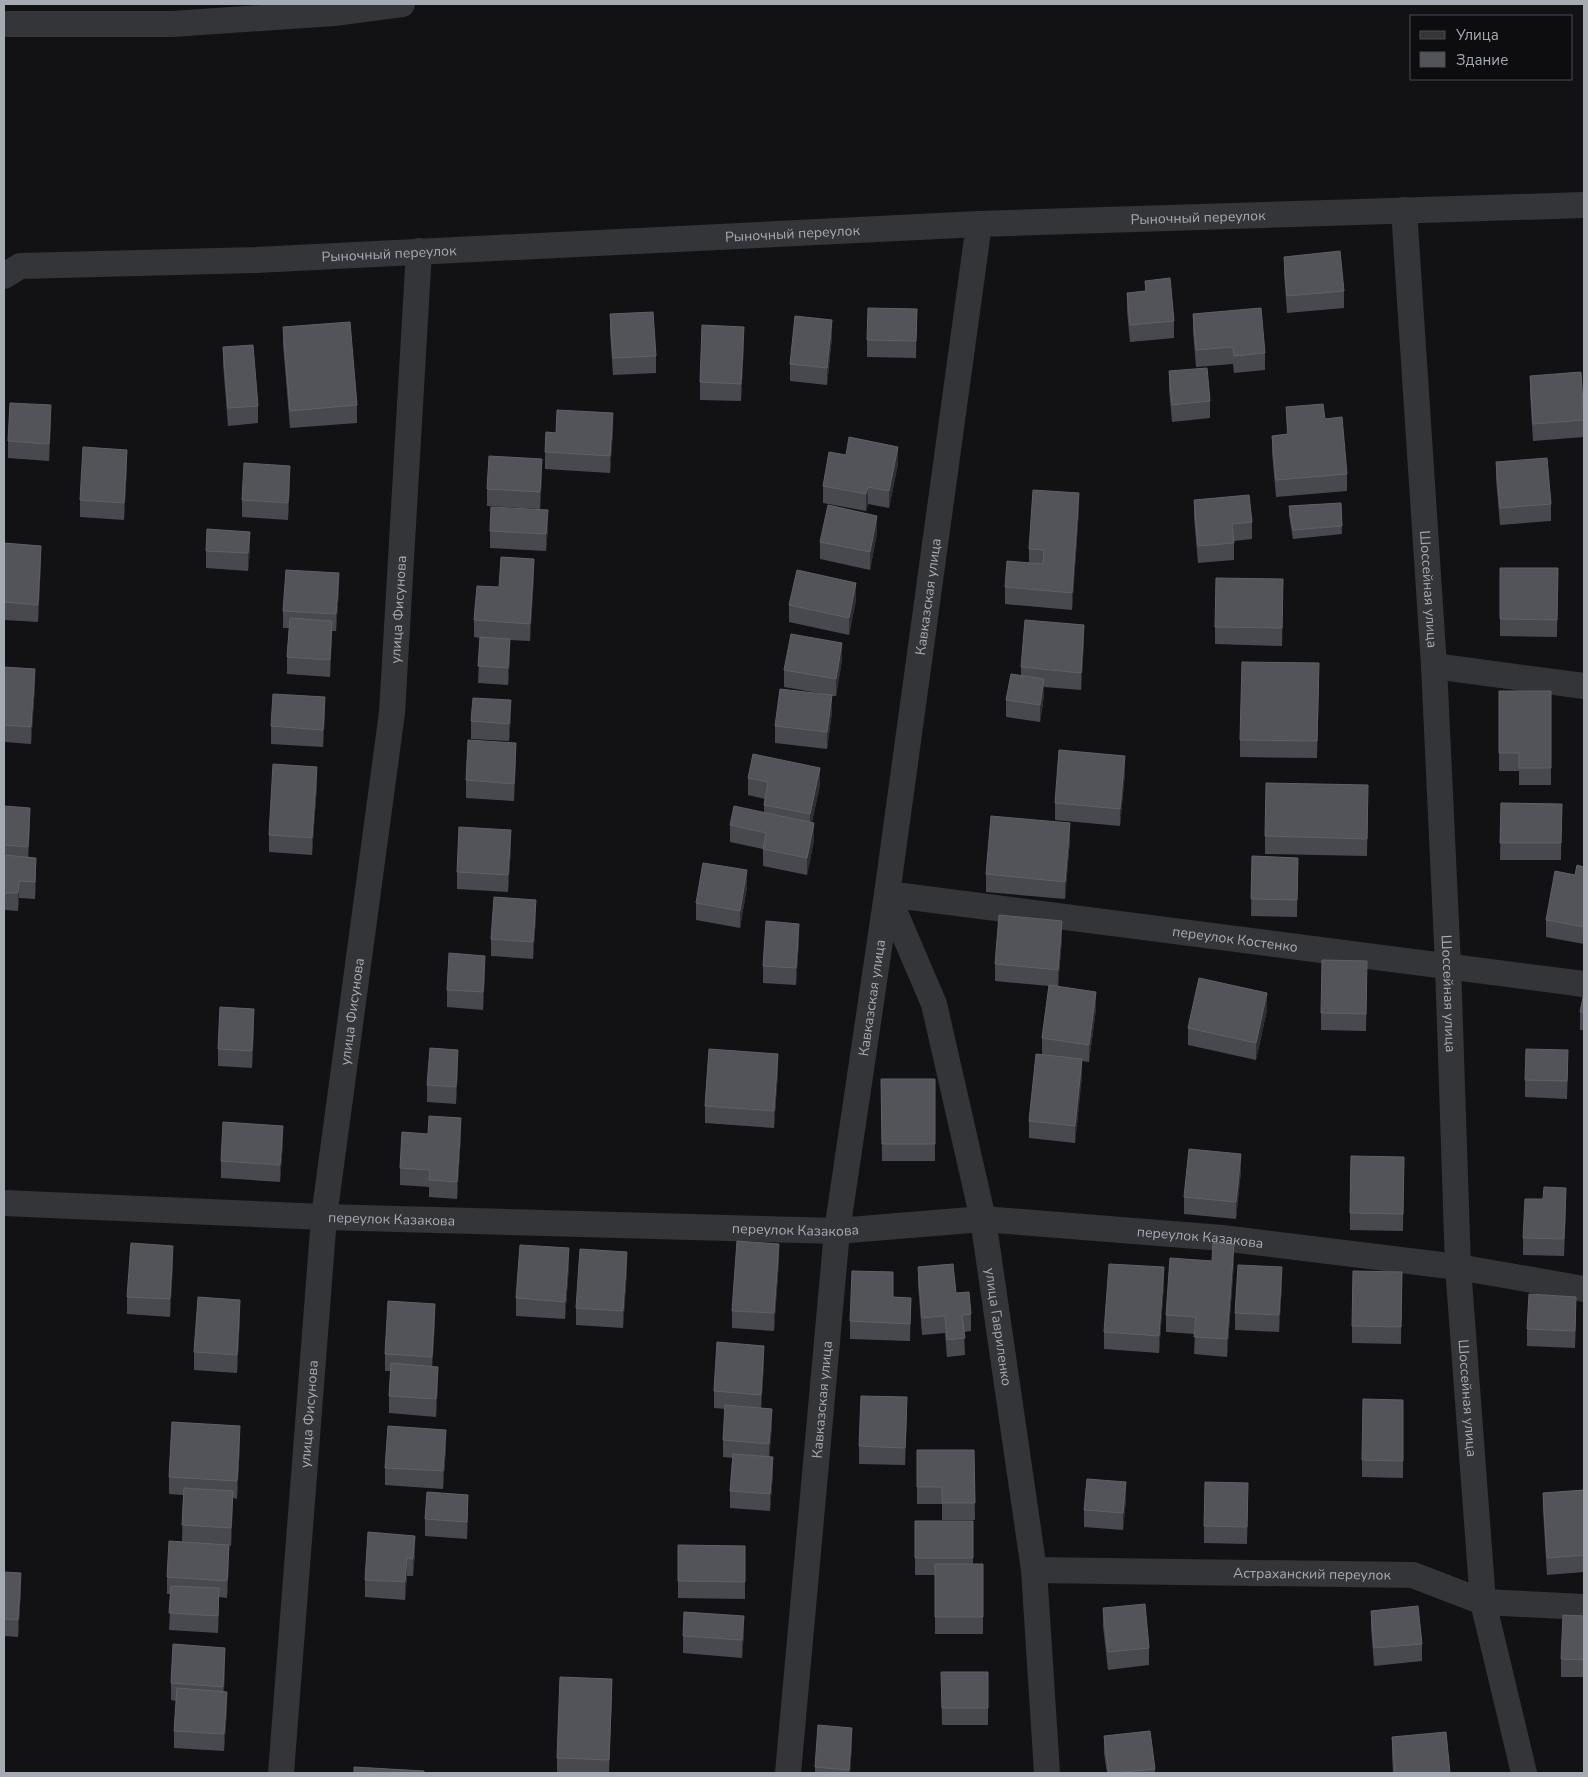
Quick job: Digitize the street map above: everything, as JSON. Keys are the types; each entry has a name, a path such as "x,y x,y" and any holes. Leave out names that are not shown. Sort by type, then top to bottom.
{"street":[{"path":"4,24 172,24 334,13 402,4"},
{"name":"Рыночный переулок","path":"4,276 20,266 256,260 978,224 1584,205"},
{"name":"Шоссейная улица","path":"1404,210 1434,666 1448,966 1458,1266 1483,1602 1524,1773"},
{"name":"Кавказская улица","path":"788,1773 837,1231 887,894 978,224"},
{"name":"улица Фисунова","path":"282,1773 324,1217 392,713 419,251"},
{"path":"1434,666 1584,686"},
{"name":"переулок Костенко","path":"887,894 1584,984"},
{"name":"улица Гавриленко","path":"887,894 934,1004 983,1219 1034,1570 1047,1773"},
{"name":"переулок Казакова","path":"4,1203 324,1217 837,1231 983,1219 1222,1238 1458,1266 1584,1289"},
{"name":"Астраханский переулок","path":"1034,1570 1413,1575 1483,1602 1584,1607"}],"building":[{"path":"1340,251 1344,291 1287,296 1284,257"},
{"path":"1170,278 1174,321 1130,325 1127,293 1146,291 1145,281"},
{"path":"868,308 917,309 916,341 867,340"},
{"path":"1261,308 1265,353 1234,356 1233,347 1196,350 1193,314"},
{"path":"653,312 656,356 613,358 610,314"},
{"path":"795,316 832,320 827,368 790,364"},
{"path":"350,322 357,405 290,411 283,327"},
{"path":"702,325 744,327 741,384 700,382"},
{"path":"253,345 258,406 228,408 223,347"},
{"path":"1207,368 1210,401 1172,405 1169,371"},
{"path":"1581,372 1584,420 1533,424 1530,376"},
{"path":"10,403 51,405 49,444 8,441"},
{"path":"1323,404 1325,419 1342,417 1347,474 1276,480 1272,436 1288,434 1286,407"},
{"path":"557,410 613,413 610,456 545,452 546,432 556,433"},
{"path":"849,437 898,447 889,491 868,487 866,494 823,486 829,452 846,455"},
{"path":"83,447 127,450 124,503 80,500"},
{"path":"489,456 542,459 540,492 487,489"},
{"path":"1547,458 1551,504 1500,508 1496,462"},
{"path":"244,463 290,466 288,503 242,500"},
{"path":"1033,490 1079,493 1072,593 1005,587 1007,561 1043,564 1044,550 1029,549"},
{"path":"1249,495 1252,522 1232,524 1234,543 1198,546 1194,500"},
{"path":"1341,503 1342,526 1293,530 1289,506"},
{"path":"828,505 877,516 870,552 820,542"},
{"path":"491,507 548,510 546,534 490,531"},
{"path":"207,529 250,532 248,553 206,551"},
{"path":"4,543 41,546 38,605 4,602"},
{"path":"501,557 534,559 530,624 474,620 477,586 499,587"},
{"path":"1500,568 1558,568 1557,620 1500,619"},
{"path":"286,570 339,573 336,614 283,611"},
{"path":"797,570 856,583 849,618 789,605"},
{"path":"1216,578 1283,579 1282,628 1215,627"},
{"path":"290,618 332,621 330,660 287,657"},
{"path":"1025,620 1084,625 1081,673 1021,667"},
{"path":"791,634 842,643 836,679 784,670"},
{"path":"480,637 510,639 508,668 478,666"},
{"path":"1242,662 1319,663 1317,741 1240,740"},
{"path":"4,667 35,669 31,727 4,725"},
{"path":"1011,674 1044,679 1040,705 1006,700"},
{"path":"780,689 832,695 827,732 775,726"},
{"path":"1499,691 1551,691 1551,768 1519,768 1519,753 1499,753"},
{"path":"273,694 325,697 323,730 271,726"},
{"path":"473,698 511,700 509,724 471,721"},
{"path":"468,740 516,743 514,784 466,780"},
{"path":"1059,750 1125,756 1120,809 1055,803"},
{"path":"753,754 820,768 810,814 764,805 768,782 748,778"},
{"path":"273,764 317,767 312,838 269,835"},
{"path":"1266,783 1368,785 1367,839 1265,836"},
{"path":"1501,803 1562,804 1561,843 1500,843"},
{"path":"4,806 30,808 28,847 4,845"},
{"path":"734,806 814,823 807,858 763,849 766,833 730,825"},
{"path":"991,816 1070,823 1065,882 986,874"},
{"path":"459,827 511,830 508,875 457,872"},
{"path":"4,855 36,858 35,882 19,881 18,893 4,893"},
{"path":"1252,856 1298,858 1297,900 1251,899"},
{"path":"703,863 747,870 740,911 696,903"},
{"path":"1577,865 1584,867 1584,927 1546,920 1555,871 1575,875"},
{"path":"494,897 536,900 533,942 491,939"},
{"path":"999,915 1062,921 1058,970 995,964"},
{"path":"766,921 799,924 796,968 763,966"},
{"path":"449,953 485,956 483,992 447,990"},
{"path":"1322,960 1367,961 1366,1014 1321,1013"},
{"path":"1199,978 1267,993 1256,1043 1188,1028"},
{"path":"1049,985 1096,992 1089,1045 1042,1038"},
{"path":"1584,992 1584,1013 1580,1012"},
{"path":"220,1007 254,1009 252,1051 218,1049"},
{"path":"430,1048 458,1050 456,1087 427,1085"},
{"path":"709,1049 778,1054 774,1111 705,1106"},
{"path":"1526,1049 1568,1050 1567,1081 1525,1080"},
{"path":"1036,1054 1082,1059 1075,1126 1029,1121"},
{"path":"881,1079 935,1079 935,1144 882,1144"},
{"path":"429,1116 461,1118 457,1182 429,1180 430,1170 400,1168 402,1132 428,1134"},
{"path":"223,1122 283,1126 280,1165 221,1161"},
{"path":"1189,1149 1241,1154 1236,1202 1184,1197"},
{"path":"1351,1156 1404,1157 1403,1214 1350,1213"},
{"path":"1544,1187 1566,1188 1564,1239 1523,1238 1525,1199 1543,1199"},
{"path":"737,1241 779,1244 774,1313 732,1311"},
{"path":"131,1243 173,1246 170,1299 127,1297"},
{"path":"1213,1243 1234,1244 1227,1339 1194,1337 1196,1317 1166,1315 1170,1258 1212,1261"},
{"path":"520,1245 569,1248 565,1302 516,1298"},
{"path":"580,1249 627,1252 623,1311 576,1308"},
{"path":"953,1264 956,1293 969,1292 971,1314 962,1315 965,1338 947,1340 945,1316 922,1318 918,1267"},
{"path":"1109,1264 1164,1267 1159,1336 1104,1332"},
{"path":"1238,1265 1282,1267 1279,1315 1235,1313"},
{"path":"852,1271 893,1272 893,1297 911,1298 910,1324 850,1321"},
{"path":"1353,1271 1402,1272 1401,1327 1352,1326"},
{"path":"1529,1294 1576,1297 1575,1331 1527,1329"},
{"path":"198,1297 240,1300 237,1355 194,1352"},
{"path":"388,1301 435,1304 432,1357 385,1354"},
{"path":"717,1342 764,1346 761,1395 714,1391"},
{"path":"391,1363 438,1367 436,1399 389,1396"},
{"path":"861,1396 907,1397 905,1448 859,1446"},
{"path":"1363,1399 1403,1400 1403,1461 1362,1460"},
{"path":"725,1405 772,1409 769,1444 723,1440"},
{"path":"172,1422 240,1426 237,1481 169,1477"},
{"path":"388,1426 446,1430 443,1471 385,1468"},
{"path":"917,1450 974,1450 975,1503 942,1503 942,1487 917,1487"},
{"path":"733,1454 773,1457 770,1494 730,1491"},
{"path":"1087,1479 1126,1482 1123,1513 1084,1510"},
{"path":"1205,1482 1248,1483 1247,1527 1204,1526"},
{"path":"184,1488 233,1491 231,1528 182,1525"},
{"path":"1584,1490 1584,1555 1547,1558 1543,1493"},
{"path":"427,1492 468,1495 467,1522 425,1519"},
{"path":"915,1521 973,1521 973,1558 915,1558"},
{"path":"368,1532 415,1536 413,1559 407,1558 405,1582 365,1580"},
{"path":"169,1541 229,1545 227,1581 167,1577"},
{"path":"678,1545 745,1546 745,1582 678,1581"},
{"path":"935,1564 983,1564 983,1617 935,1617"},
{"path":"4,1572 21,1573 18,1620 4,1619"},
{"path":"171,1586 219,1588 218,1616 169,1613"},
{"path":"1145,1604 1149,1648 1108,1652 1103,1608"},
{"path":"1418,1606 1422,1644 1374,1648 1371,1611"},
{"path":"684,1612 744,1616 742,1640 683,1636"},
{"path":"1563,1615 1584,1616 1584,1660 1561,1659"},
{"path":"173,1644 225,1648 223,1687 171,1683"},
{"path":"941,1672 988,1672 988,1708 942,1708"},
{"path":"560,1677 612,1679 609,1760 557,1758"},
{"path":"177,1688 227,1692 224,1734 174,1731"},
{"path":"818,1725 852,1728 849,1770 815,1767"},
{"path":"1150,1731 1155,1769 1109,1773 1104,1736"},
{"path":"1446,1732 1450,1773 1395,1773 1392,1737"},
{"path":"354,1767 424,1771 424,1773 354,1773"}]}
